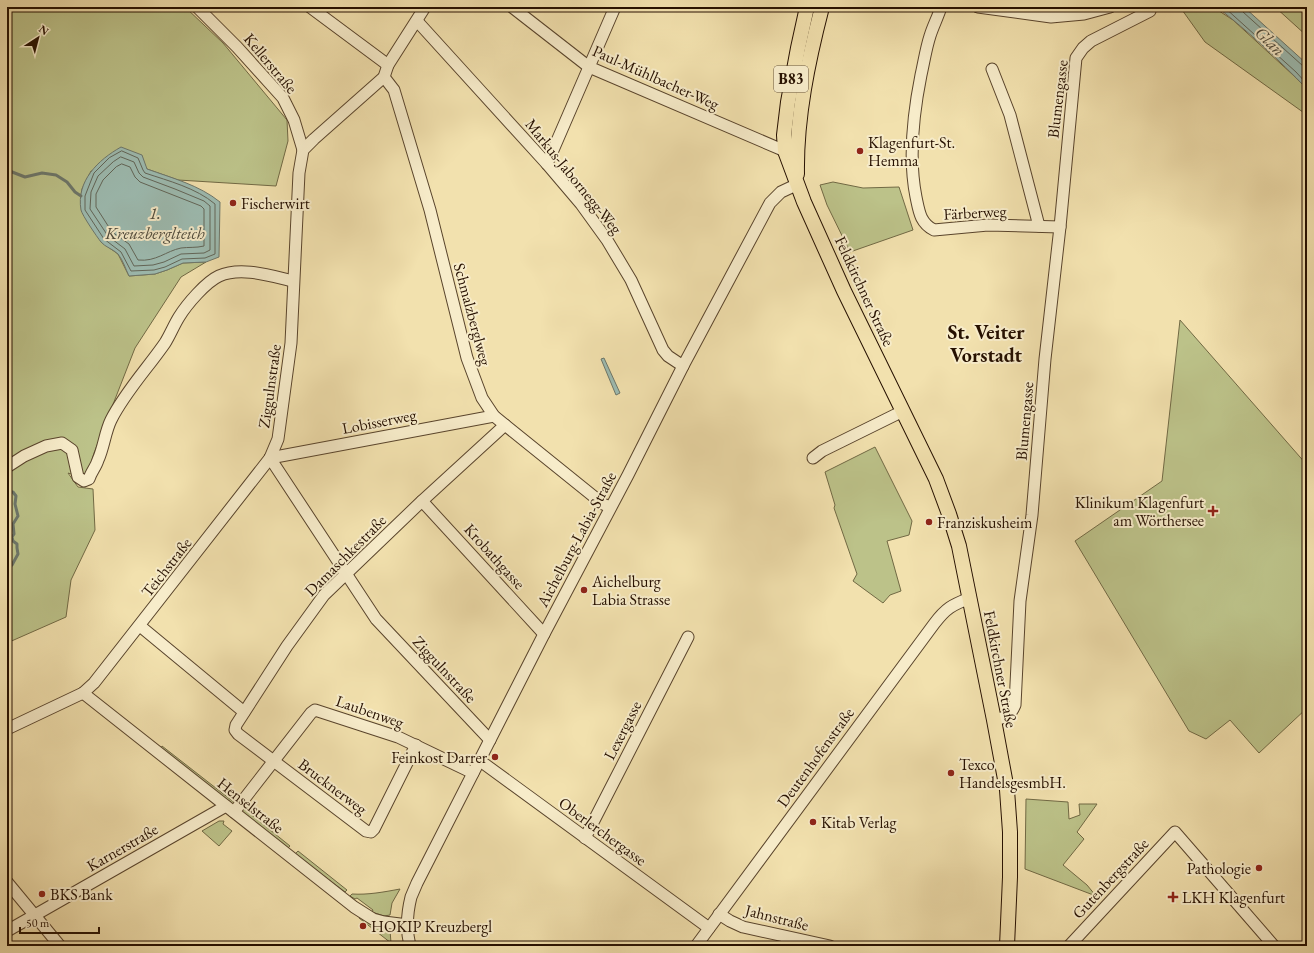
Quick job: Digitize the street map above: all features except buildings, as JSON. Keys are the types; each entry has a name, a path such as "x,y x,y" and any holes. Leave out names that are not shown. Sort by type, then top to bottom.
{"main road":[{"name":"Feldkirchner Straße","path":"807,7 788,102 784,135 791,155 798,184 844,291 936,479 959,546 1007,790 1010,832 1007,946"},
{"name":"Feldkirchner Straße","path":"791,155 822,7"}],"street":[{"name":"Kellerstraße","path":"197,7 237,47 283,98 294,120 303,150"},
{"path":"310,7 388,65"},
{"path":"303,150 384,77 388,65 425,7"},
{"name":"Paul-Mühlbacher-Weg","path":"512,7 589,67 791,155"},
{"path":"547,164 615,7"},
{"name":"Färberweg","path":"941,7 927,46 913,126 911,159 913,181 919,214 922,221 927,227 934,230 988,225 1060,227"},
{"path":"978,7 1051,17 1084,14 1110,7"},
{"name":"Blumengasse","path":"994,720 1007,717 1012,712 1015,705 1020,601 1032,515 1045,359 1060,227 1076,58 1083,48 1091,41 1150,11"},
{"name":"Markus-Jabornegg-Weg","path":"417,21 547,164 581,204 607,240 631,280 663,350 668,356 683,366"},
{"path":"992,69 1010,115 1039,226"},
{"name":"Schmalzberglweg","path":"384,77 394,90 430,210 467,358 482,398 494,416 603,504 610,507"},
{"name":"Ziggulnstraße","path":"303,150 299,173 291,343 278,439 270,458 376,619 490,740"},
{"name":"Aichelburg-Labia-Straße","path":"410,946 408,938 408,910 414,890 479,760 683,366 770,203 781,192 798,184"},
{"path":"7,467 24,456 46,446 62,443 72,450 78,477 84,482 89,479 98,462 110,422 119,404 166,342 180,315 200,290 218,276 240,271 293,282"},
{"path":"813,458 822,451 903,411"},
{"name":"Lobisserweg","path":"270,458 494,416"},
{"name":"Damaschkestraße","path":"274,762 235,730 236,725 244,712 301,626 324,595 345,574 505,425"},
{"name":"Teichstraße","path":"7,729 83,693 94,683 270,458"},
{"name":"Krobathgasse","path":"422,501 544,634"},
{"name":"Deutenhofenstraße","path":"696,946 934,624 945,611 952,606 970,598"},
{"path":"140,626 244,712"},
{"name":"Lexergasse","path":"585,838 688,637"},
{"name":"Henselstraße","path":"83,693 354,907 373,919 408,925"},
{"name":"Laubenweg","path":"230,809 274,762 311,713 315,710 398,737 473,773"},
{"name":"Brucknerweg","path":"274,762 366,831 371,832 374,829 416,745"},
{"name":"Oberlerchergasse","path":"479,760 709,928"},
{"name":"Karnerstraße","path":"7,931 230,809"},
{"name":"Gutenbergstraße","path":"1069,946 1175,832 1274,946"},
{"path":"7,882 60,946"},
{"name":"Jahnstraße","path":"719,914 743,927 830,946"}],"green space":[{"path":"7,7 185,7 223,43 287,120 288,141 276,186 178,180 147,169 91,171 82,189 81,196 101,242 118,254 129,276 155,274 183,263 206,262 181,277 135,348 94,453 86,479 68,473 78,487 93,489 95,530 71,580 66,617 7,643"},
{"path":"1180,7 1213,7 1233,20 1307,89 1307,115 1205,42"},
{"path":"1275,7 1307,7 1307,36"},
{"path":"833,182 863,188 899,187 913,230 850,252 827,205 820,185"},
{"path":"1180,320 1307,465 1307,708 1259,753 1230,720 1206,739 1189,731 1075,541 1162,481"},
{"path":"875,447 912,521 909,535 887,541 901,591 890,595 883,603 853,581 857,574 834,508 835,505 825,472"},
{"path":"162,746 235,803 233,805 161,748"},
{"path":"1026,799 1068,802 1069,819 1080,815 1079,804 1097,804 1077,832 1084,839 1063,865 1087,885 1096,896 1025,869"},
{"path":"243,808 290,846 288,848 241,811"},
{"path":"219,821 224,821 223,824 232,831 219,846 202,831"},
{"path":"298,851 347,890 345,892 295,854"},
{"path":"400,889 392,903 390,915 384,916 372,912 373,910 357,898 355,899 350,896 352,894 370,894"},
{"path":"360,916 375,927 390,930 391,943 359,918"}],"water":[{"name":"Glan","path":"1217,7 1244,7 1307,64 1307,89 1264,46"},
{"name":"1. Kreuzberglteich","path":"121,147 142,155 147,169 194,186 220,202 219,257 206,262 183,263 155,274 129,276 118,254 103,244 90,226 81,210 80,200 85,181 90,172 104,158"},
{"path":"604,358 620,393 616,395 601,359"}],"waterway":[{"path":"7,170 25,177 42,173 56,175 67,182 75,192 81,196"},
{"path":"7,492 13,492 16,496 15,504 18,516 13,524 14,534 12,537 13,541 17,544 18,554 12,565"}],"place":[{"name":"Klagenfurt-St. Hemma","path":"860,151"},
{"name":"Fischerwirt","path":"233,203"},
{"name":"Klinikum Klagenfurt am Wörthersee","path":"1213,511"},
{"name":"Franziskusheim","path":"929,522"},
{"name":"Aichelburg Labia Strasse","path":"584,590"},
{"name":"Feinkost Darrer","path":"495,757"},
{"name":"Texco HandelsgesmbH.","path":"951,773"},
{"name":"Kitab Verlag","path":"813,822"},
{"name":"Pathologie","path":"1259,868"},
{"name":"BKS Bank","path":"42,894"},
{"name":"LKH Klagenfurt","path":"1173,897"},
{"name":"HOKIP Kreuzbergl","path":"363,926"}],"district":[{"name":"St. Veiter Vorstadt","path":"986,344"}]}
